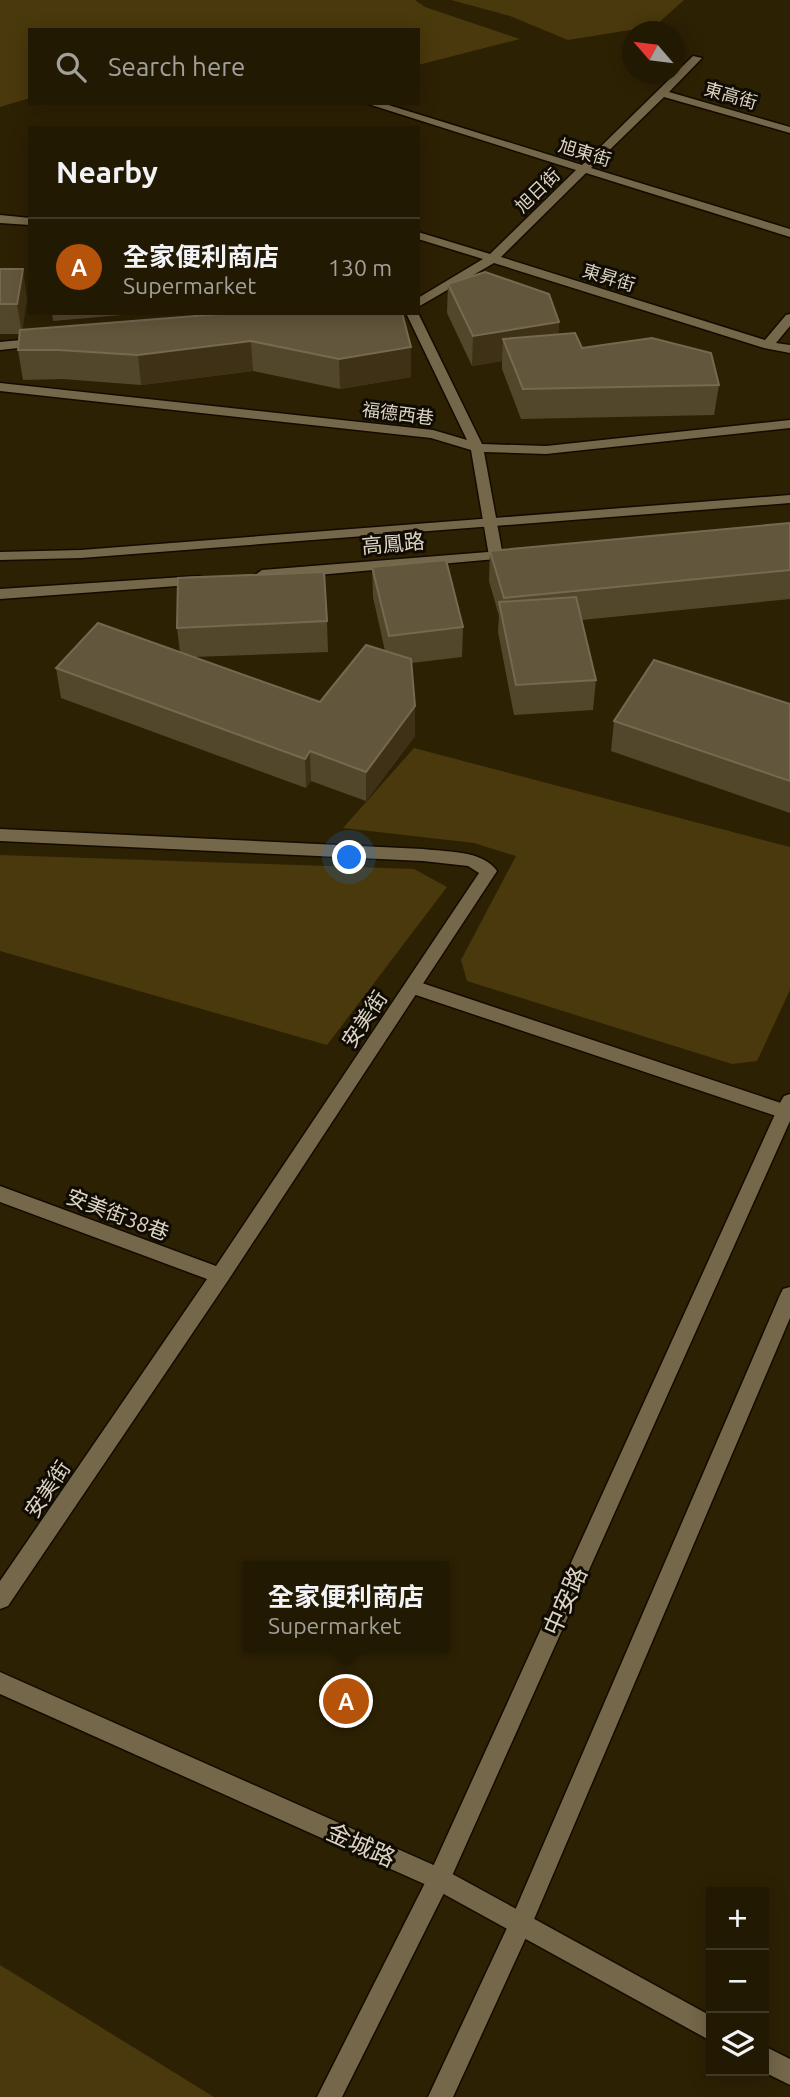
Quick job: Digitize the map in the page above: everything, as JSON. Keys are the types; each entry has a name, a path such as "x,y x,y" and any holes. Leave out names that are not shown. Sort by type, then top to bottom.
{"street":[{"name":"旭日街","path":"420,302 492,258 697,58"},
{"name":"東高街","path":"662,93 790,130"},
{"name":"旭東街","path":"376,105 790,233"},
{"path":"0,219 28,222"},
{"name":"東昇街","path":"420,236 768,345 790,349"},
{"path":"413,315 477,449 496,556"},
{"path":"768,345 790,318"},
{"path":"0,346 54,341"},
{"name":"福德西巷","path":"0,387 433,434 477,449 545,450 790,424"},
{"name":"高鳳路","path":"0,556 81,554 790,499"},
{"name":"高鳳路","path":"249,576 522,554"},
{"path":"0,594 208,580"},
{"name":"安美街","path":"0,835 423,855 471,861 488,871 220,1276 0,1599"},
{"path":"413,987 787,1107"},
{"name":"中安路","path":"329,2097 439,1880 787,1107"},
{"name":"安美街38巷","path":"0,1194 220,1276"},
{"path":"440,2097 521,1923 790,1294"},
{"name":"金城路","path":"0,1684 439,1880 706,2026"},
{"path":"769,2061 790,2073"}],"shaded area":[{"path":"0,0 415,0 425,7 520,39 420,64 420,28 28,28 28,99 0,107"},
{"path":"451,0 684,0 661,21 622,21 622,31 568,40 510,16"},
{"path":"414,748 790,847 790,990 757,1061 732,1064 467,981 461,960 516,856 474,843 343,828"},
{"path":"0,855 414,869 447,887 327,1045 0,951"},
{"path":"0,1965 214,2097 0,2097"}],"building":[{"path":"0,269 23,269 17,304 0,304"},
{"path":"485,272 549,294 559,322 473,336 448,284"},
{"path":"208,315 403,315 411,347 339,359 251,341 138,355 18,350 20,330"},
{"path":"575,333 582,348 652,338 711,353 719,385 523,389 503,339"},
{"path":"790,523 790,570 504,598 490,551"},
{"path":"446,560 463,627 389,636 372,567"},
{"path":"324,572 327,621 177,628 178,578"},
{"path":"576,597 596,680 516,685 499,602"},
{"path":"98,623 320,702 366,645 411,659 415,706 366,772 310,751 305,759 56,668"},
{"path":"654,660 790,704 790,781 614,721"}],"place":[{"name":"全家便利商店","path":"346,1701"}]}
